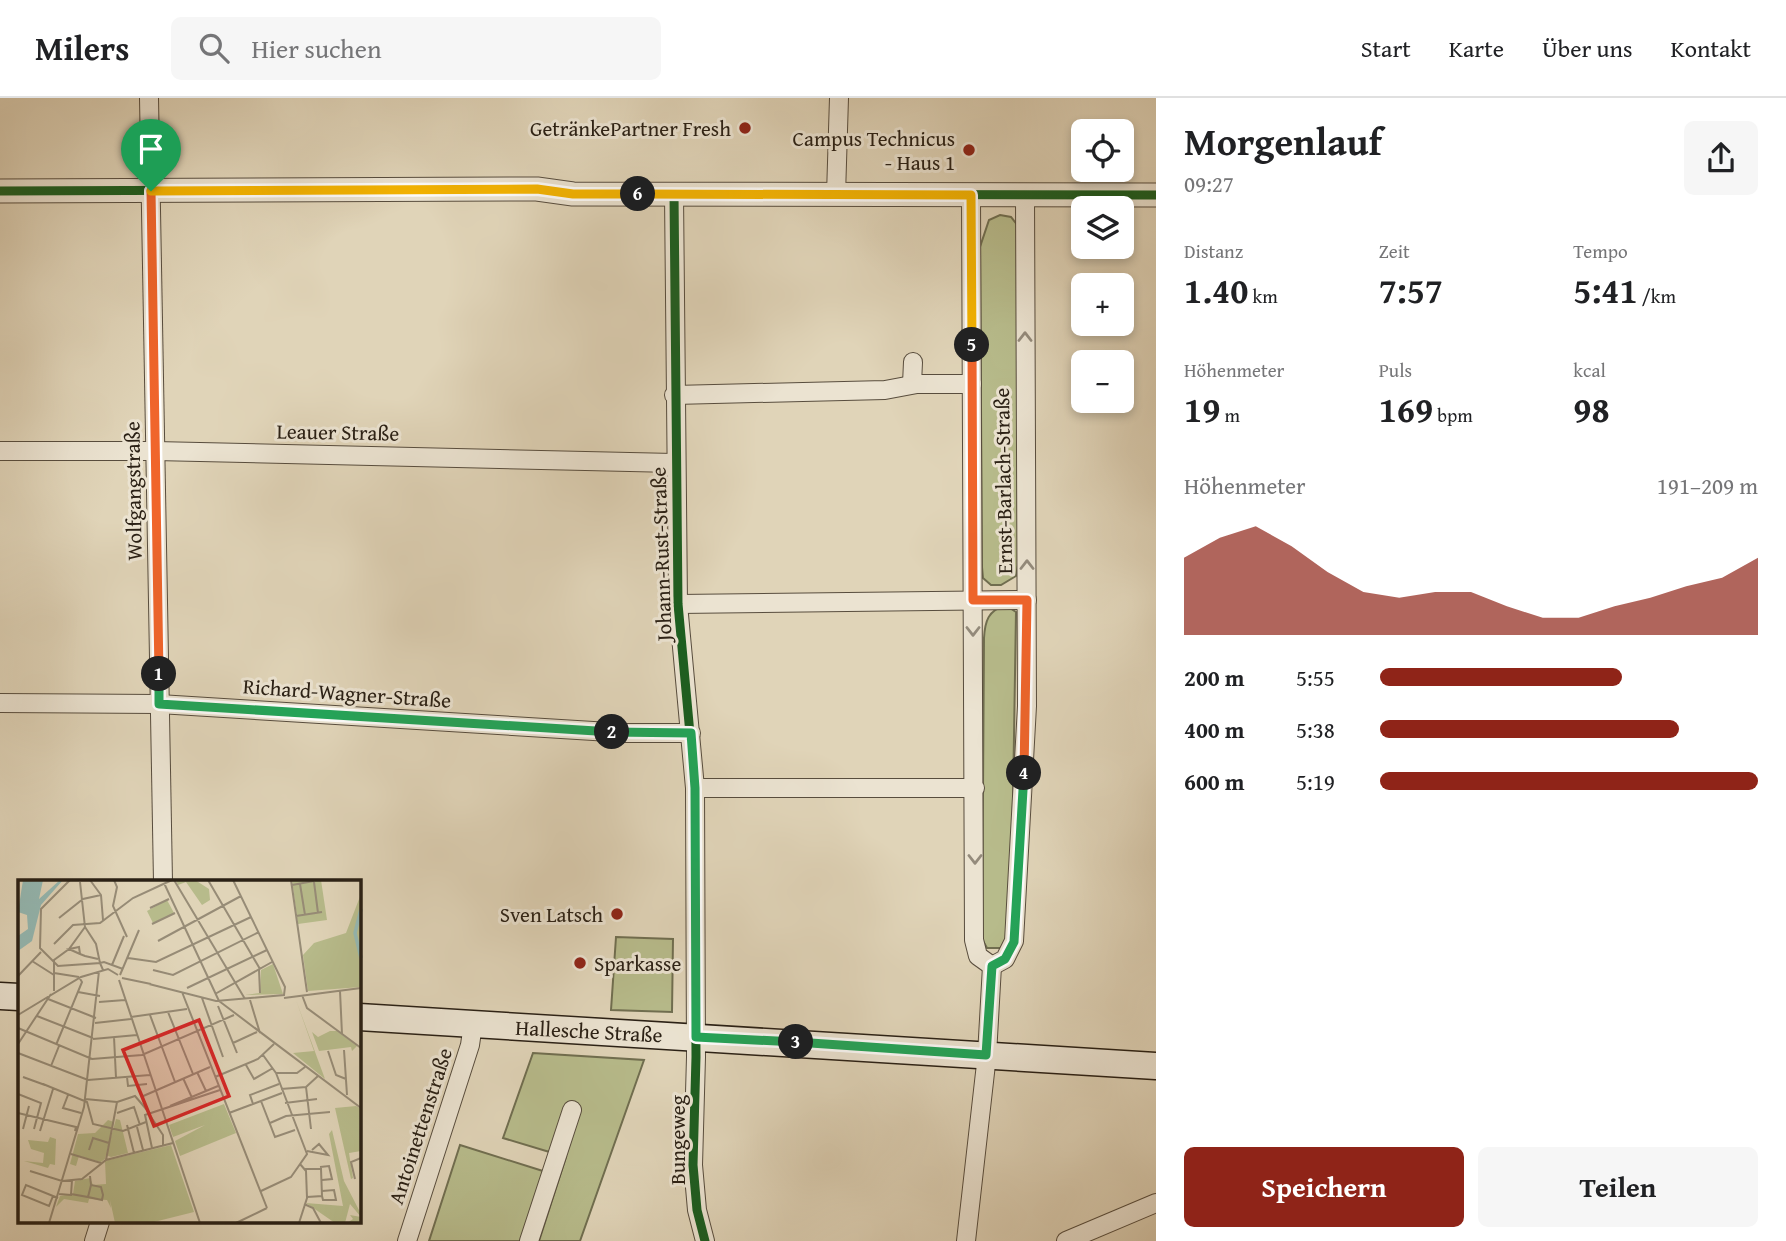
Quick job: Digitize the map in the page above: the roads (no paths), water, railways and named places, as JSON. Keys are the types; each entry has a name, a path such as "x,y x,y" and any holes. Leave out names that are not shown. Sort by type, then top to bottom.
{"main road":[{"path":"0,996 18,997"},
{"name":"Hallesche Straße","path":"360,1017 1156,1066"}],"street":[{"name":"Wolfgangstraße","path":"149,98 163,880"},
{"path":"836,195 839,98"},
{"path":"0,191 537,189 573,194 1156,195"},
{"name":"Johann-Rust-Straße","path":"674,194 674,463 678,604 695,788 696,1037"},
{"name":"Ernst-Barlach-Straße","path":"971,195 974,940 978,956 992,966 1005,959 1014,942 1027,706 1025,195"},
{"path":"912,384 913,362"},
{"path":"674,395 886,390 912,384 972,384"},
{"name":"Leauer Straße","path":"0,452 155,451 674,463"},
{"name":"Johann-Rust-Straße","path":"678,604 1027,600"},
{"name":"Richard-Wagner-Straße","path":"0,703 159,704 626,733 691,733"},
{"path":"695,788 975,788"},
{"path":"966,1241 986,1055 992,966"},
{"name":"Antoinettenstraße","path":"407,1241 471,1040 473,1024"},
{"name":"Bungeweg","path":"696,1037 693,1165 697,1210 705,1241"},
{"path":"529,1241 572,1110"},
{"path":"1066,1241 1156,1203"},
{"path":"94,1241 99,1224"}],"place":[{"name":"GetränkePartner Fresh","path":"745,128"},
{"name":"Campus Technicus - Haus 1","path":"969,150"},
{"name":"Sven Latsch","path":"617,914"},
{"name":"Sparkasse","path":"580,963"}]}
